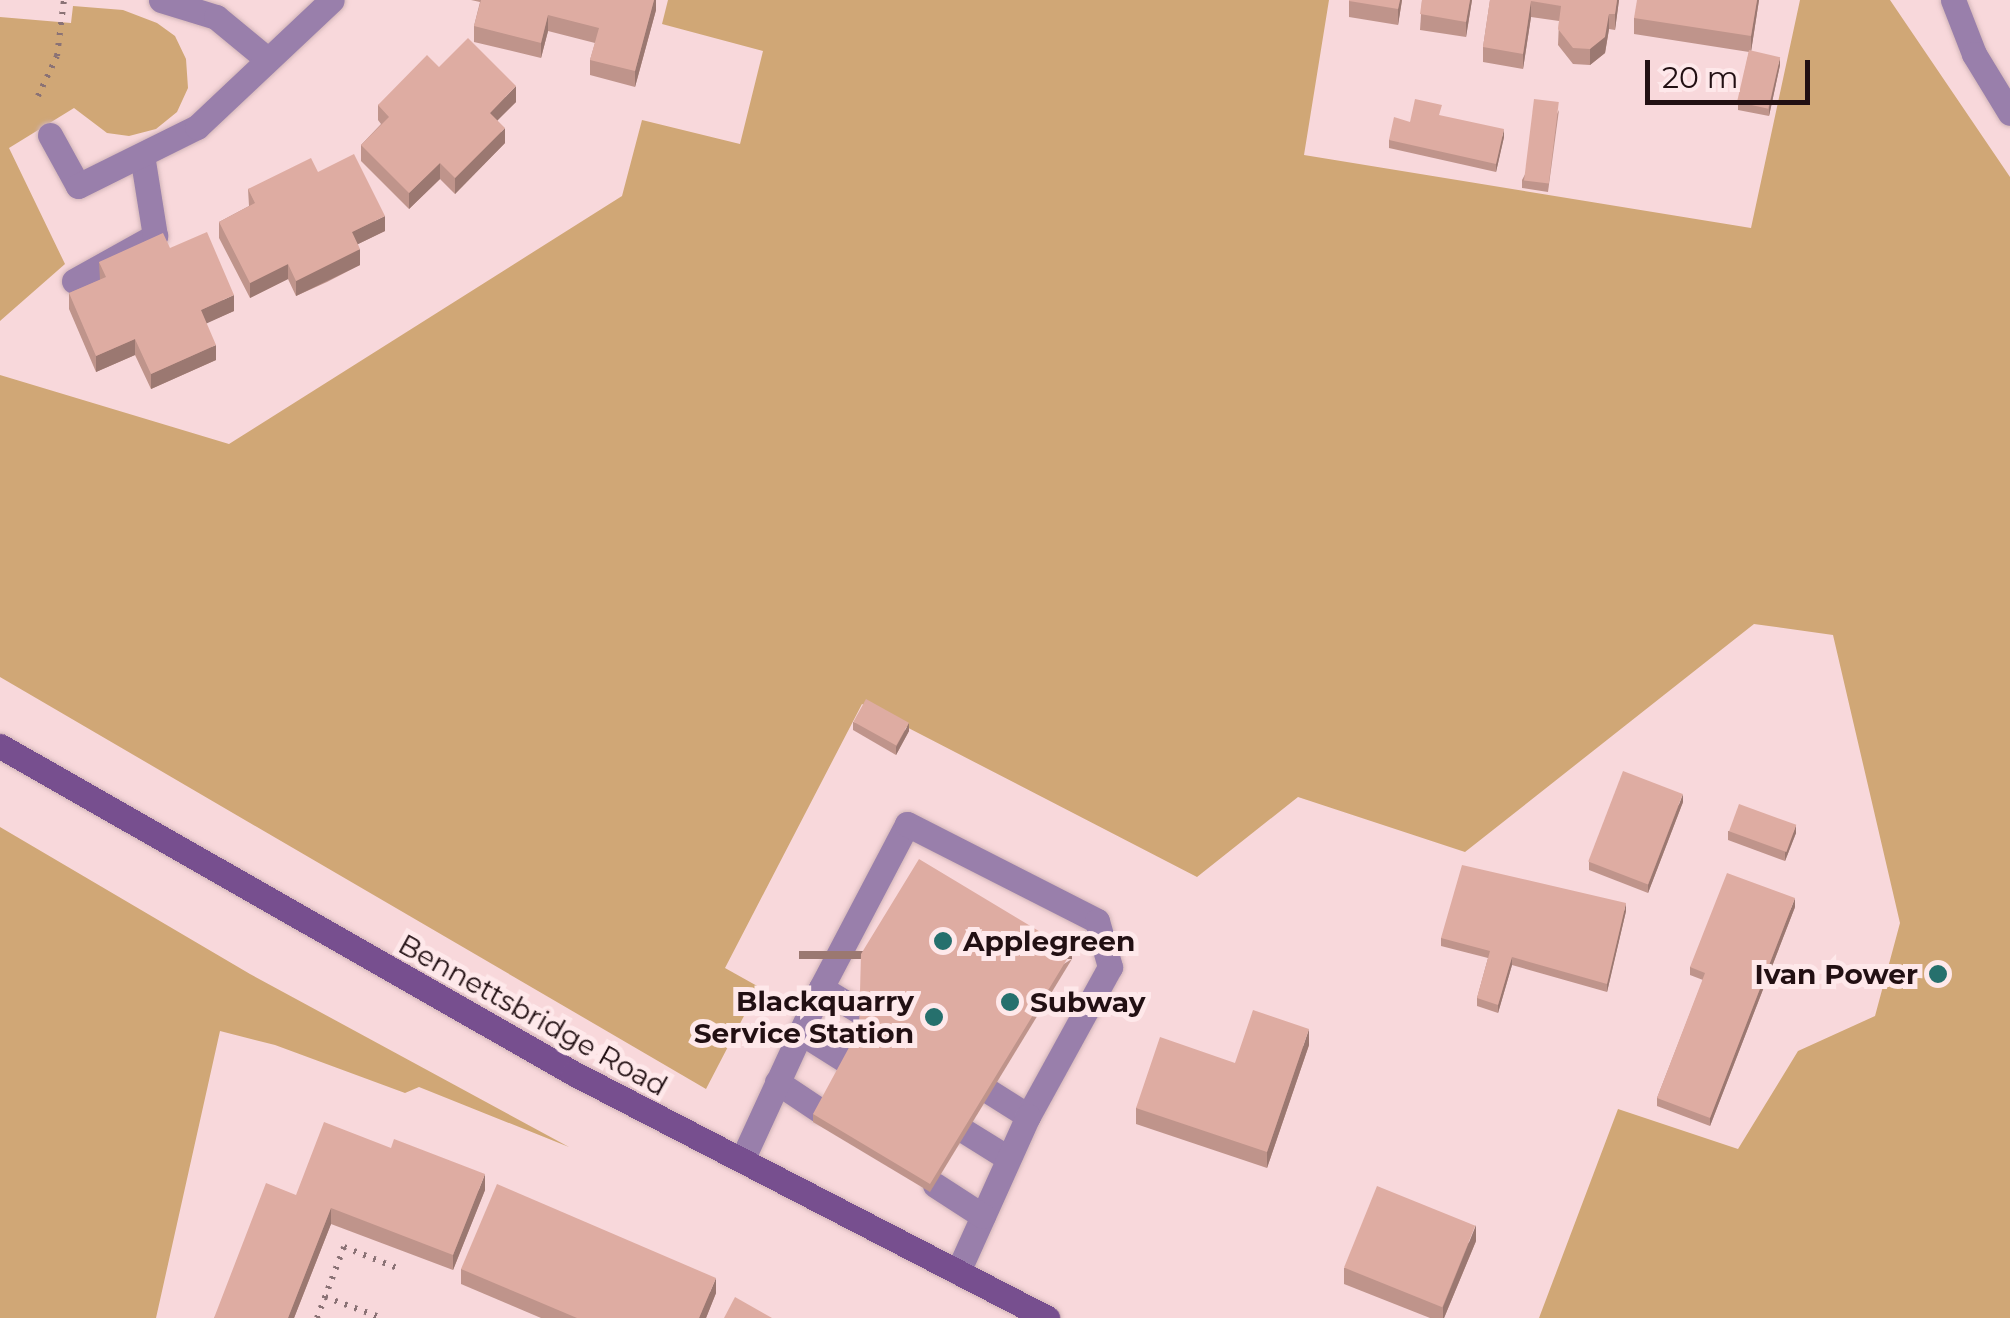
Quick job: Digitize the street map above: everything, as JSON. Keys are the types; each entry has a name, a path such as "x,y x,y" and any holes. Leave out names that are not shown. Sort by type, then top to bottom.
{"main road":[{"name":"Bennettsbridge Road","path":"0,746 538,1054 1047,1318"}],"street":[{"path":"162,0 216,17 267,59"},
{"path":"50,135 78,186 197,127 332,0"},
{"path":"1953,0 1974,54 2010,113"},
{"path":"74,281 155,236 142,155"},
{"path":"742,1160 821,988 908,824 1096,921 1110,966 1028,1116 958,1272"},
{"path":"821,988 859,1012"},
{"path":"800,1032 846,1060"},
{"path":"778,1082 819,1110"},
{"path":"990,1092 1028,1116"},
{"path":"966,1132 1008,1158"},
{"path":"934,1185 983,1216"}],"path":[{"path":"34,101 57,56 64,0"},
{"path":"317,1318 344,1248 402,1270"},
{"path":"325,1297 382,1318"}],"shaded area":[{"path":"668,0 1329,0 1304,155 1751,228 1800,0 1890,0 2010,177 2010,1318 1539,1318 1618,1109 1738,1149 1798,1051 1875,1016 1900,923 1833,635 1754,624 1465,852 1298,797 1197,877 862,704 725,968 759,987 706,1089 0,677 0,375 229,444 622,196 642,120 740,144 763,51 662,24"},
{"path":"73,6 123,10 157,23 175,36 186,59 188,88 177,112 156,129 129,136 107,133 74,108 9,148 65,264 0,321 0,17 71,23"},
{"path":"0,827 250,974 569,1147 419,1087 405,1093 275,1045 220,1031 156,1318 0,1318"}],"building":[{"path":"481,0 654,0 635,71 590,60 599,28 548,15 541,43 474,26"},
{"path":"1349,0 1400,0 1398,9"},
{"path":"1422,0 1470,0 1466,22 1420,14"},
{"path":"1490,0 1617,0 1615,14 1609,14 1605,37 1590,49 1573,48 1558,29 1561,6 1531,1 1523,54 1483,47"},
{"path":"1637,0 1757,0 1751,36 1634,18"},
{"path":"468,38 516,86 490,113 505,128 455,178 440,163 409,193 361,145 389,117 378,105 427,55 439,67"},
{"path":"1749,50 1780,57 1768,109 1737,102"},
{"path":"1415,99 1442,105 1439,115 1504,129 1496,164 1389,140 1394,117 1410,122"},
{"path":"1534,99 1559,102 1549,183 1524,180"},
{"path":"354,154 385,216 352,232 360,249 296,281 288,264 250,283 219,222 255,203 248,189 311,158 318,172"},
{"path":"207,232 234,295 201,310 216,345 151,374 135,339 96,356 69,293 106,277 99,262 163,233 170,248"},
{"path":"866,699 909,723 896,745 853,722"},
{"path":"1623,771 1683,794 1648,884 1588,862"},
{"path":"1739,804 1796,825 1786,852 1729,831"},
{"path":"919,859 1072,951 930,1184 813,1114 859,1029 861,954"},
{"path":"1462,865 1626,903 1607,984 1512,957 1498,1005 1477,998 1490,951 1441,938"},
{"path":"1727,873 1795,898 1710,1118 1657,1098 1705,973 1690,967"},
{"path":"1253,1010 1309,1029 1267,1152 1136,1108 1160,1037 1235,1063"},
{"path":"324,1122 391,1148 394,1139 485,1174 453,1255 331,1208 288,1318 214,1318 266,1183 296,1195"},
{"path":"497,1184 716,1278 699,1318 577,1318 461,1269"},
{"path":"1377,1186 1475,1226 1442,1307 1344,1268"},
{"path":"735,1297 772,1318 724,1318"}],"place":[{"name":"Applegreen","path":"943,941"},
{"name":"Ivan Power","path":"1938,974"},
{"name":"Subway","path":"1010,1002"},
{"name":"Blackquarry Service Station","path":"934,1017"}]}
